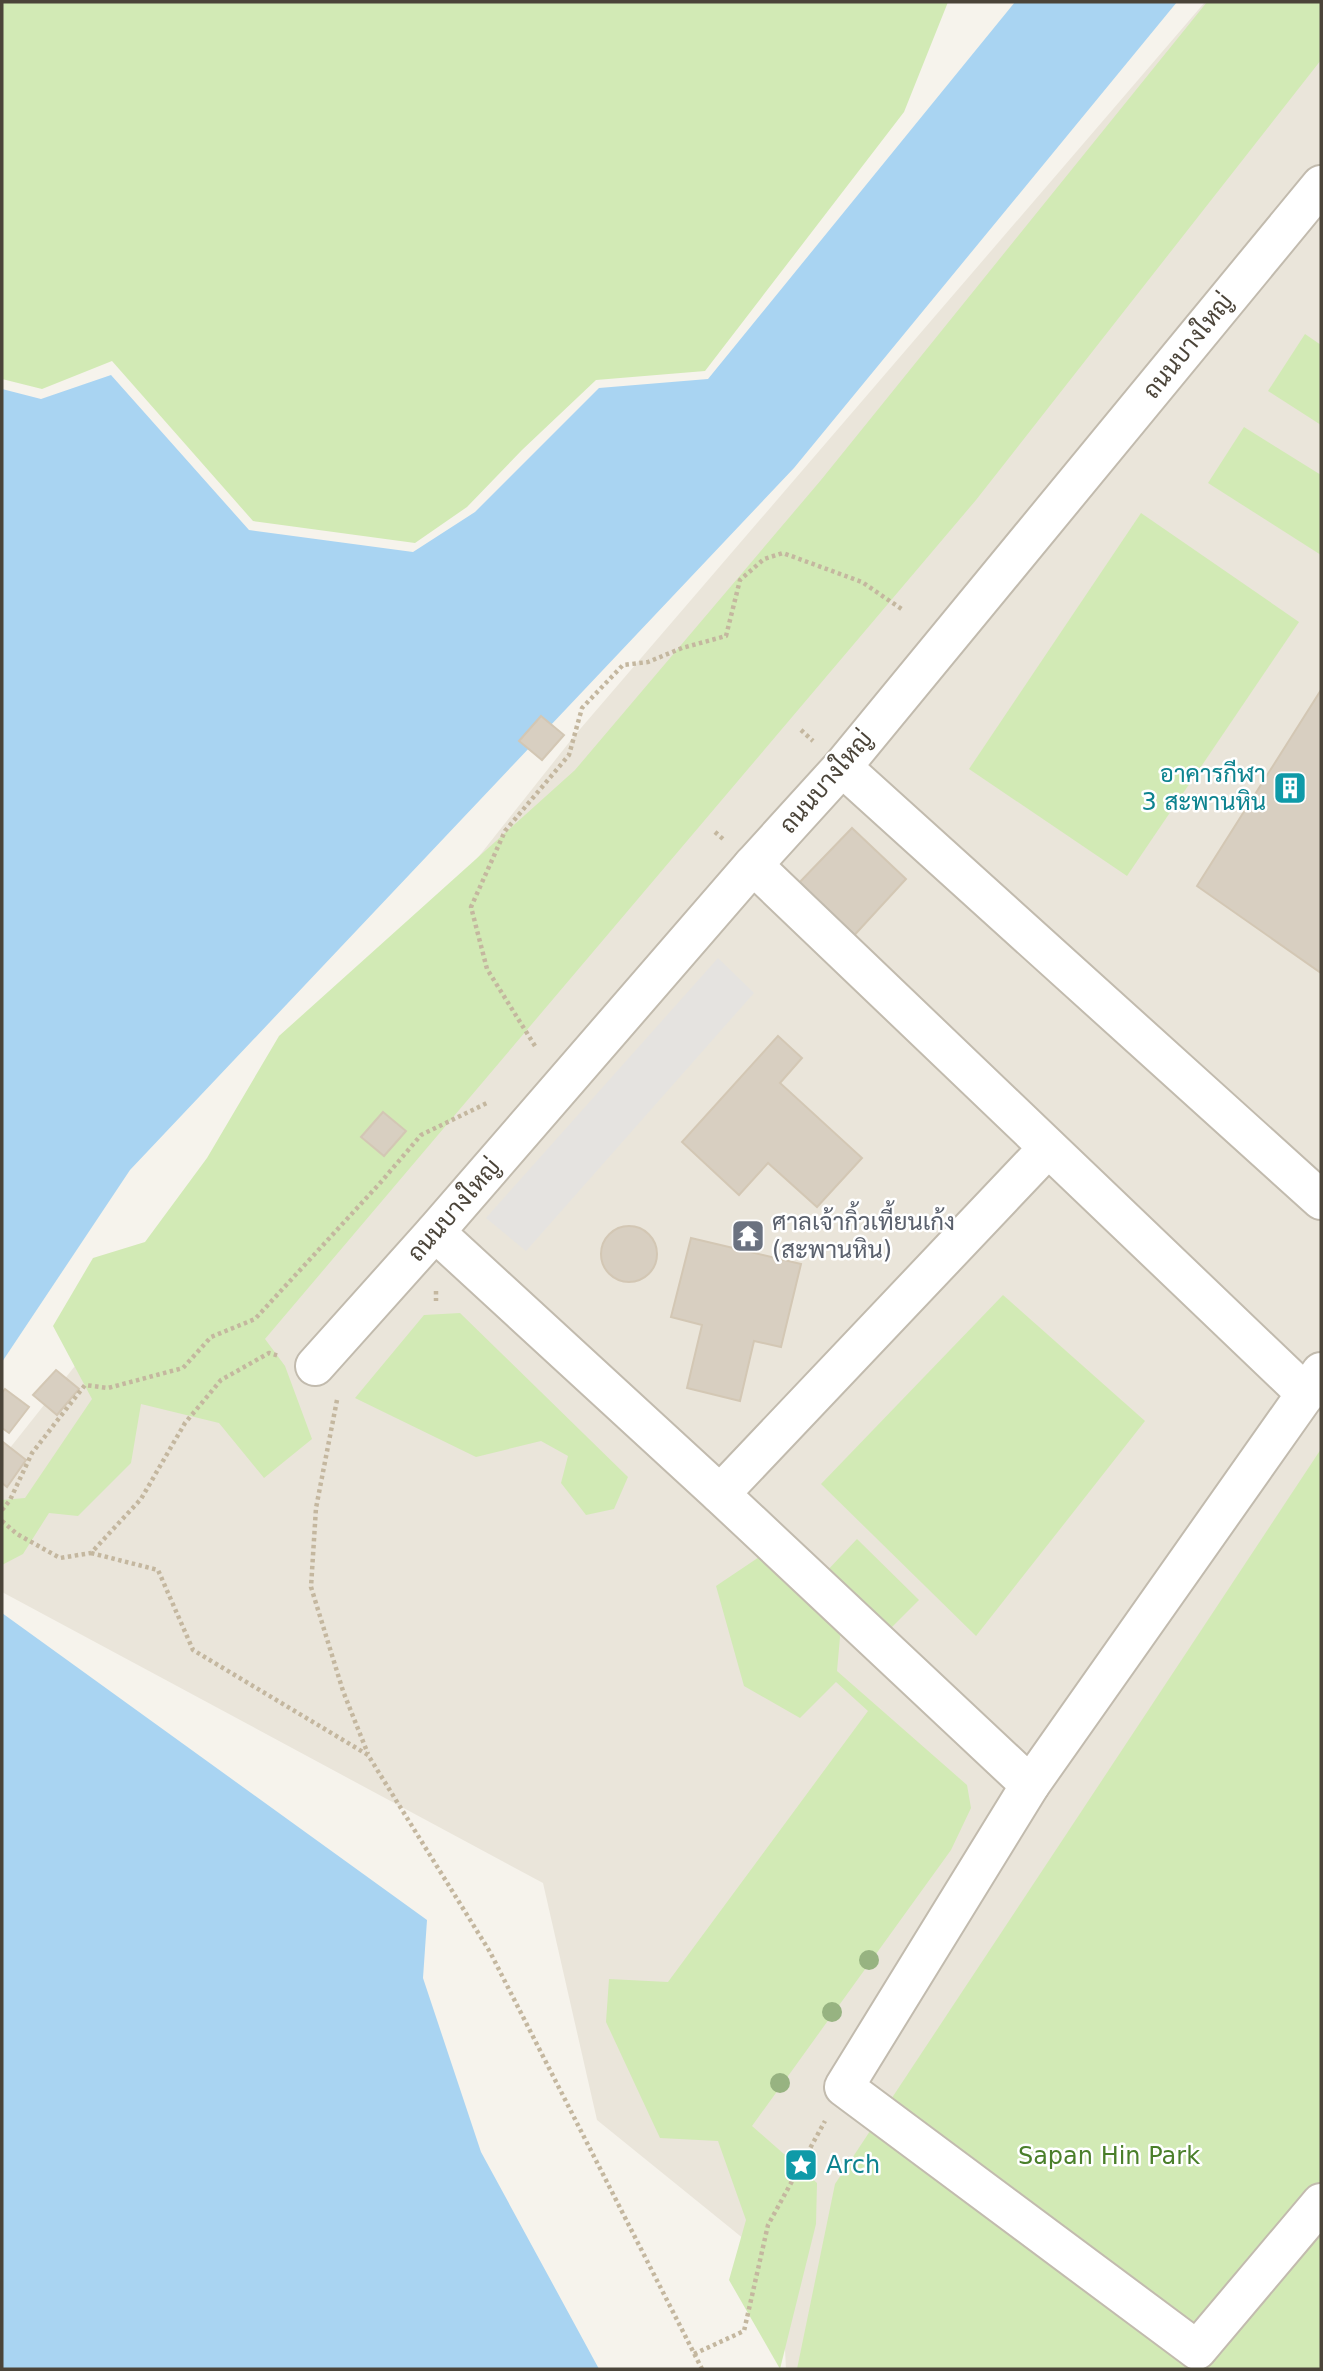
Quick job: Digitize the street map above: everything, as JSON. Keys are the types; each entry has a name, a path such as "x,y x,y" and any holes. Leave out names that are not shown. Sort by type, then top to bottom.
{"street":[{"name":"ถนนบางใหญ่","path":"327,1376 435,1232 753,864 842,767 1320,188"},
{"path":"842,767 1321,1200"},
{"path":"753,864 1048,1148 1313,1383 1030,1785 844,2087 1197,2350 1321,2203"},
{"path":"720,1494 1048,1148"},
{"path":"435,1232 720,1494 1030,1785"}],"path":[{"path":"535,1046 487,969 471,907 505,831 569,755 582,708 623,665 648,662 682,648 726,636 740,580 764,559 783,554 862,582 903,610"},
{"path":"2,1510 10,1500 32,1453 85,1385 108,1388 183,1368 211,1337 255,1319 421,1135 487,1103"},
{"path":"91,1553 141,1499 185,1423 221,1380 269,1353 327,1376 311,1587 344,1691 368,1755 490,1952 702,2369"},
{"path":"2,1521 17,1534 60,1558 91,1553 158,1570 193,1650 368,1755"},
{"path":"694,2354 744,2331 768,2225 844,2087"}],"shaded area":[{"path":"1205,2 1321,2 1321,2369 786,2369 781,2269 597,2120 543,1883 2,1592 2,1458 575,735"},
{"path":"718,958 754,993 526,1251 486,1218"}],"green space":[{"path":"2,2 948,2 904,112 705,371 596,380 467,507 415,543 253,521 112,361 42,389 2,379"},
{"path":"1207,2 1321,2 1321,60 976,500 265,1339 285,1366 312,1439 264,1478 219,1423 141,1404 131,1463 78,1516 49,1513 23,1554 2,1565 2,1500 25,1498 92,1399 53,1326 93,1258 145,1242 207,1158 279,1036 575,770 821,480"},
{"path":"1305,334 1321,345 1321,425 1268,391"},
{"path":"1244,427 1321,475 1321,555 1208,483"},
{"path":"1141,513 1299,622 1127,876 969,769"},
{"path":"1003,1295 1145,1421 976,1636 821,1484"},
{"path":"460,1313 628,1477 614,1509 586,1515 561,1483 568,1456 541,1441 476,1457 355,1398 424,1315"},
{"name":"Sapan Hin Park","path":"1321,1449 1321,2369 797,2369 835,2184"},
{"path":"857,1539 919,1600 889,1630 826,1572"},
{"path":"768,1551 841,1626 837,1671 967,1785 971,1808 951,1850 752,2126 817,2183 816,2224 780,2369 729,2280 746,2220 718,2141 660,2138 606,2022 609,1979 668,1982 868,1711 836,1682 800,1718 744,1686 716,1586"}],"water":[{"path":"1015,2 1177,2 794,468 130,1170 2,1362 2,389 41,399 111,375 249,530 413,552 475,512 599,388 708,379"},
{"path":"2,1613 427,1920 423,1978 481,2152 599,2369 2,2369"}],"building":[{"name":"อาคารกีฬา 3 สะพานหิน","path":"1321,690 1321,973 1197,886"},
{"path":"541,716 564,735 542,760 519,741"},
{"path":"852,828 906,879 849,941 795,887"},
{"path":"778,1036 802,1058 780,1083 862,1158 817,1207 768,1163 739,1195 682,1142"},
{"path":"383,1112 406,1131 384,1156 361,1137"},
{"path":"629,1226 649,1234 657,1254 649,1274 629,1282 609,1274 601,1254 609,1234"},
{"path":"691,1238 801,1264 781,1347 754,1341 740,1401 687,1388 702,1325 671,1317"},
{"path":"56,1370 79,1389 57,1415 33,1395"},
{"path":"5,1389 29,1407 9,1433 2,1428 2,1393"},
{"path":"3,1442 26,1460 7,1487 2,1483"}],"place":[{"name":"อาคารกีฬา 3 สะพานหิน","path":"1290,788"},
{"name":"ศาลเจ้ากิ้วเที้ยนเก้ง (สะพานหิน)","path":"748,1236"},
{"name":"Arch","path":"801,2165"}]}
